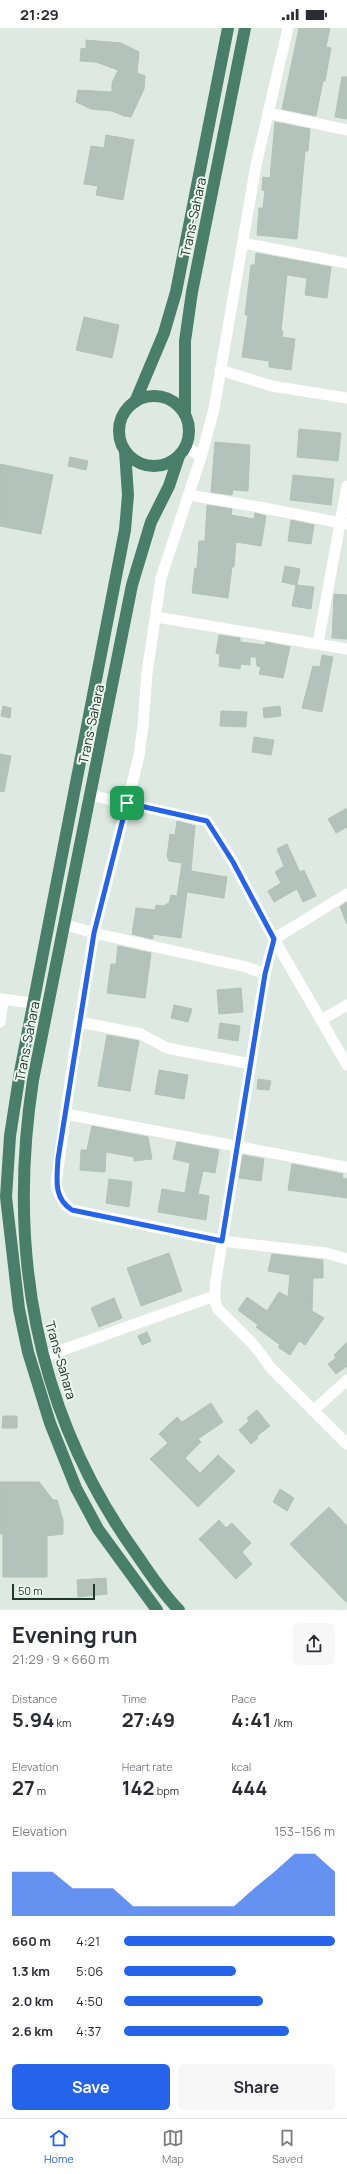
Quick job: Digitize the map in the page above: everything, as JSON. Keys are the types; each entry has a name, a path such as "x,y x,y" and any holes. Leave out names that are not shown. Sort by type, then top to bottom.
{"highway":[{"name":"Trans-Sahara","path":"135,402 164,333 176,292 228,28"},
{"name":"Trans-Sahara","path":"185,414 185,341 192,292 245,28"},
{"path":"152,396 164,397 175,402 185,414 188,422 189,434 183,451 169,463 157,466 145,465 134,460 125,451 120,440 119,428 122,415 135,402 152,396"},
{"name":"Trans-Sahara","path":"125,451 128,495 125,530 20,1072 7,1166 6,1197 20,1316 39,1393 76,1488 98,1529 157,1610"},
{"name":"Trans-Sahara","path":"179,1610 111,1520 75,1450 43,1357 31,1301 27,1270 22,1198 24,1145 33,1080 63,924 137,565 151,522 170,486 183,451"}],"street":[{"path":"288,28 256,164 214,409 201,457 163,571 147,673 139,756 94,933 65,1114 56,1183 57,1191 66,1206 72,1210 222,1241 326,1253 347,1259"},
{"path":"268,113 347,130"},
{"path":"243,243 347,263"},
{"path":"220,370 272,386 347,398"},
{"path":"183,451 201,457"},
{"path":"318,643 344,524 347,486"},
{"path":"189,495 344,524"},
{"path":"156,617 347,649"},
{"path":"90,795 207,821 233,862 274,939 347,1065"},
{"path":"347,894 274,939 265,974 214,1296 218,1309 246,1337 271,1368 313,1412 347,1444"},
{"path":"63,924 94,933 246,968 265,974"},
{"path":"0,1022 1,1000 33,1003"},
{"path":"321,1020 347,1005"},
{"path":"79,1022 141,1034 167,1048 251,1064"},
{"path":"65,1114 347,1167"},
{"path":"43,1357 214,1296"},
{"path":"313,1412 347,1380"}],"building":[{"path":"299,28 330,28 326,47 331,48 325,81 323,81 316,116 282,109"},
{"path":"86,40 121,43 139,52 137,73 145,76 144,89 131,117 112,111 91,109 76,102 78,90 112,92 112,83 118,70 96,62 80,61 81,48 86,49"},
{"path":"342,77 347,77 347,119 335,117"},
{"path":"275,122 310,129 308,151 305,151 297,239 257,235 259,208 263,208 265,191 262,190 263,177 270,178"},
{"path":"106,135 134,140 123,200 96,195 98,186 84,184 91,146 104,148"},
{"path":"256,253 331,267 327,298 305,295 307,278 287,275 281,331 283,331 282,337 295,339 291,370 269,367 269,361 242,357 248,315 245,315 251,265 255,265"},
{"path":"84,317 119,325 112,358 76,350"},
{"path":"299,429 341,433 338,461 297,457"},
{"path":"215,442 250,445 248,491 233,490 232,495 211,492"},
{"path":"70,457 88,461 86,470 68,466"},
{"path":"0,464 53,475 41,534 0,526"},
{"path":"293,475 334,479 331,505 290,500"},
{"path":"207,505 232,509 231,515 254,519 255,513 266,516 261,546 236,542 234,567 232,567 228,598 192,593 195,568 197,569 199,541 205,541"},
{"path":"291,520 314,525 311,544 288,541"},
{"path":"285,566 300,569 297,585 314,587 311,609 292,606 296,585 282,582"},
{"path":"334,594 347,595 347,639 332,638"},
{"path":"219,635 240,638 240,642 265,645 266,642 290,647 283,678 259,674 261,667 257,666 256,657 250,657 250,665 241,664 240,669 219,666 220,654 216,653"},
{"path":"322,655 333,657 322,712 302,708 313,666 320,667"},
{"path":"3,706 11,708 10,718 1,716"},
{"path":"280,706 281,716 264,718 263,708"},
{"path":"221,711 247,712 246,727 220,726"},
{"path":"254,737 274,740 271,755 252,752"},
{"path":"0,754 11,756 4,792 0,791"},
{"path":"347,808 347,827 336,833 328,819"},
{"path":"177,821 195,826 191,871 227,877 224,898 187,892 181,938 153,934 153,939 132,934 136,908 155,910 156,905 163,906 169,903 171,895 177,896 182,863 169,861 167,856 170,834 175,835"},
{"path":"287,844 300,872 304,870 316,896 303,902 297,889 274,902 268,891 281,883 275,872 284,866 277,849"},
{"path":"347,902 347,924 340,907"},
{"path":"118,946 151,953 145,998 107,993 111,964 116,964"},
{"path":"241,988 243,1012 219,1014 217,990"},
{"path":"174,1005 192,1009 188,1022 171,1018"},
{"path":"220,1023 240,1026 238,1041 218,1038"},
{"path":"107,1035 139,1041 130,1091 98,1086"},
{"path":"159,1070 188,1075 184,1099 155,1094"},
{"path":"258,1079 271,1081 269,1090 257,1089"},
{"path":"92,1126 148,1137 152,1159 134,1161 134,1157 106,1152 105,1172 80,1170 81,1150 87,1150"},
{"path":"177,1142 219,1150 215,1173 203,1171 198,1194 209,1196 206,1220 158,1212 162,1189 185,1193 190,1163 173,1159"},
{"path":"243,1155 264,1159 261,1181 239,1178"},
{"path":"292,1164 343,1174 342,1178 347,1179 347,1198 288,1190"},
{"path":"109,1179 132,1182 129,1207 106,1203"},
{"path":"169,1253 182,1291 141,1306 127,1268"},
{"path":"272,1254 323,1260 323,1278 313,1278 312,1311 324,1318 305,1345 299,1341 290,1355 278,1347 280,1345 256,1327 258,1325 238,1310 247,1297 267,1311 279,1292 288,1297 290,1275 268,1271"},
{"path":"114,1298 122,1318 99,1327 91,1308"},
{"path":"147,1332 151,1341 142,1345 138,1336"},
{"path":"347,1342 347,1366 336,1374 328,1364 336,1358 334,1355"},
{"path":"211,1403 223,1422 198,1439 201,1442 185,1458 200,1473 218,1455 235,1471 198,1507 150,1459 168,1443 159,1434 177,1417 182,1422"},
{"path":"257,1410 270,1426 257,1436 258,1438 251,1444 239,1430 249,1421 247,1418"},
{"path":"3,1416 17,1416 17,1428 2,1428"},
{"path":"0,1482 39,1482 53,1500 57,1500 63,1520 63,1534 47,1536 47,1577 3,1577 3,1534 0,1534"},
{"path":"280,1489 294,1498 287,1511 273,1502"},
{"path":"329,1507 347,1526 347,1603 290,1544"},
{"path":"219,1520 226,1528 232,1523 251,1543 242,1552 252,1564 236,1579 199,1539"},
{"path":"106,1578 107,1594 78,1597 77,1580"}],"route":[{"path":"127,803 207,821 213,828 233,862 274,939 265,974 222,1241 72,1210 66,1206 57,1191 56,1183 58,1159 94,933 127,803"}]}
